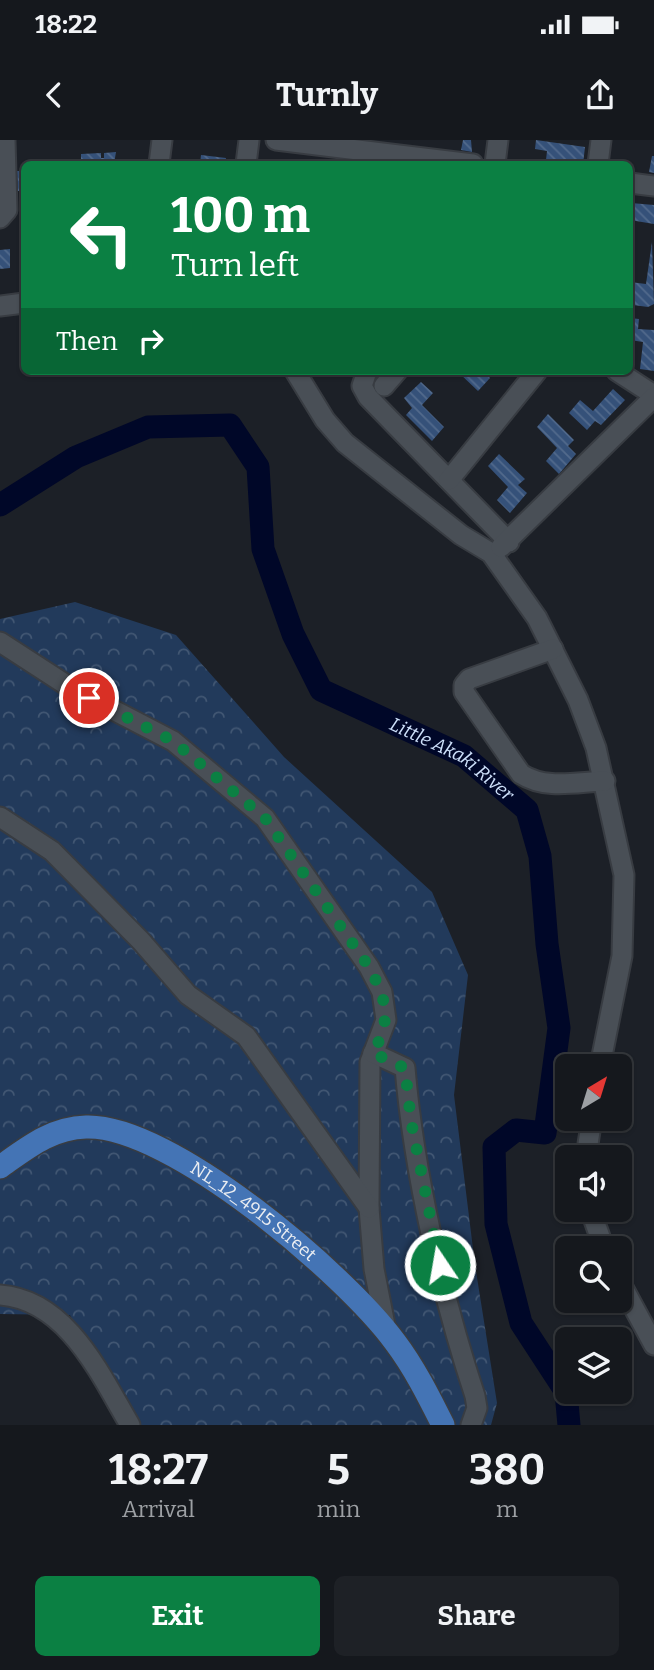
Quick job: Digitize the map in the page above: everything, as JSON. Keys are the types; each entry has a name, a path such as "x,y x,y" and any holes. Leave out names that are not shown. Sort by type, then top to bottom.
{"main road":[{"name":"NL_12_4915 Street","path":"0,1167 46,1135 73,1128 99,1128 135,1136 180,1157 245,1203 315,1261 386,1330 404,1355 443,1425"},
{"name":"NL_12_4915 Street","path":"0,1174 48,1142 91,1134 133,1143 177,1164 243,1211 362,1315 398,1358 435,1425"}],"street":[{"path":"0,218 6,210 5,140"},
{"path":"159,161 162,140"},
{"path":"246,161 249,140"},
{"path":"276,140 310,142 330,156 415,161"},
{"path":"495,161 498,140"},
{"path":"598,161 601,140"},
{"path":"633,183 654,186"},
{"path":"0,306 21,303"},
{"path":"297,375 325,420 345,443 461,535 491,553 537,618 578,700 605,781 624,875 622,956 602,1054"},
{"path":"366,375 362,387 368,397 509,541"},
{"path":"384,386 394,375"},
{"path":"449,480 530,375"},
{"path":"491,553 509,541 654,396 623,375"},
{"path":"0,642 82,694 173,741 271,824 369,967 382,992 386,1020 373,1053 369,1209 374,1269 386,1330"},
{"path":"553,649 469,679 464,685 464,692 521,774 546,784 605,781"},
{"path":"0,817 52,852 141,941 188,995 246,1036 369,1209"},
{"path":"373,1053 405,1068 411,1121 443,1284 475,1395 477,1408 471,1425"},
{"path":"0,1295 32,1302 64,1327 97,1368 130,1425"},
{"path":"632,1304 654,1345"}],"green space":[{"path":"75,602 176,635 284,757 432,892 468,975 454,1095 475,1265 497,1403 491,1425 119,1425 70,1315 0,1314 0,619"}],"building":[{"path":"463,140 471,140 472,152 461,150"},
{"path":"536,140 585,147 583,161 546,160 547,151 535,149"},
{"path":"116,152 114,161 81,161 81,154 101,153 101,158 104,158 104,153"},
{"path":"201,155 226,158 226,161 200,161"},
{"path":"654,156 654,173 649,172"},
{"path":"17,171 21,171 21,191 18,191"},
{"path":"633,203 654,205 654,224 633,220"},
{"path":"652,242 654,304 648,307 633,305 633,282 646,284"},
{"path":"10,249 10,268 0,269 0,250"},
{"path":"633,318 639,319 638,329 654,330 654,371 640,369 643,342 633,340"},
{"path":"461,375 487,375 490,378 478,391"},
{"path":"421,382 433,393 422,405 444,427 432,441 406,415 412,408 404,398"},
{"path":"613,389 625,400 601,425 595,421 587,430 569,413 580,400 593,411"},
{"path":"548,414 574,440 568,446 576,454 559,474 546,461 557,448 537,427"},
{"path":"499,454 525,479 518,485 527,493 510,513 497,500 508,487 488,466"}],"waterway":[{"name":"Little Akaki River","path":"0,505 76,457 148,427 230,425 258,467 263,549 293,634 321,690 464,756 527,810 540,856 547,944 559,1028 545,1133 516,1130 494,1147 496,1224 521,1323 566,1392 569,1425"}],"route":[{"path":"89,698 173,741 265,818 299,862 369,967 382,992 386,1020 373,1053 405,1068 411,1121 440,1265"}]}
